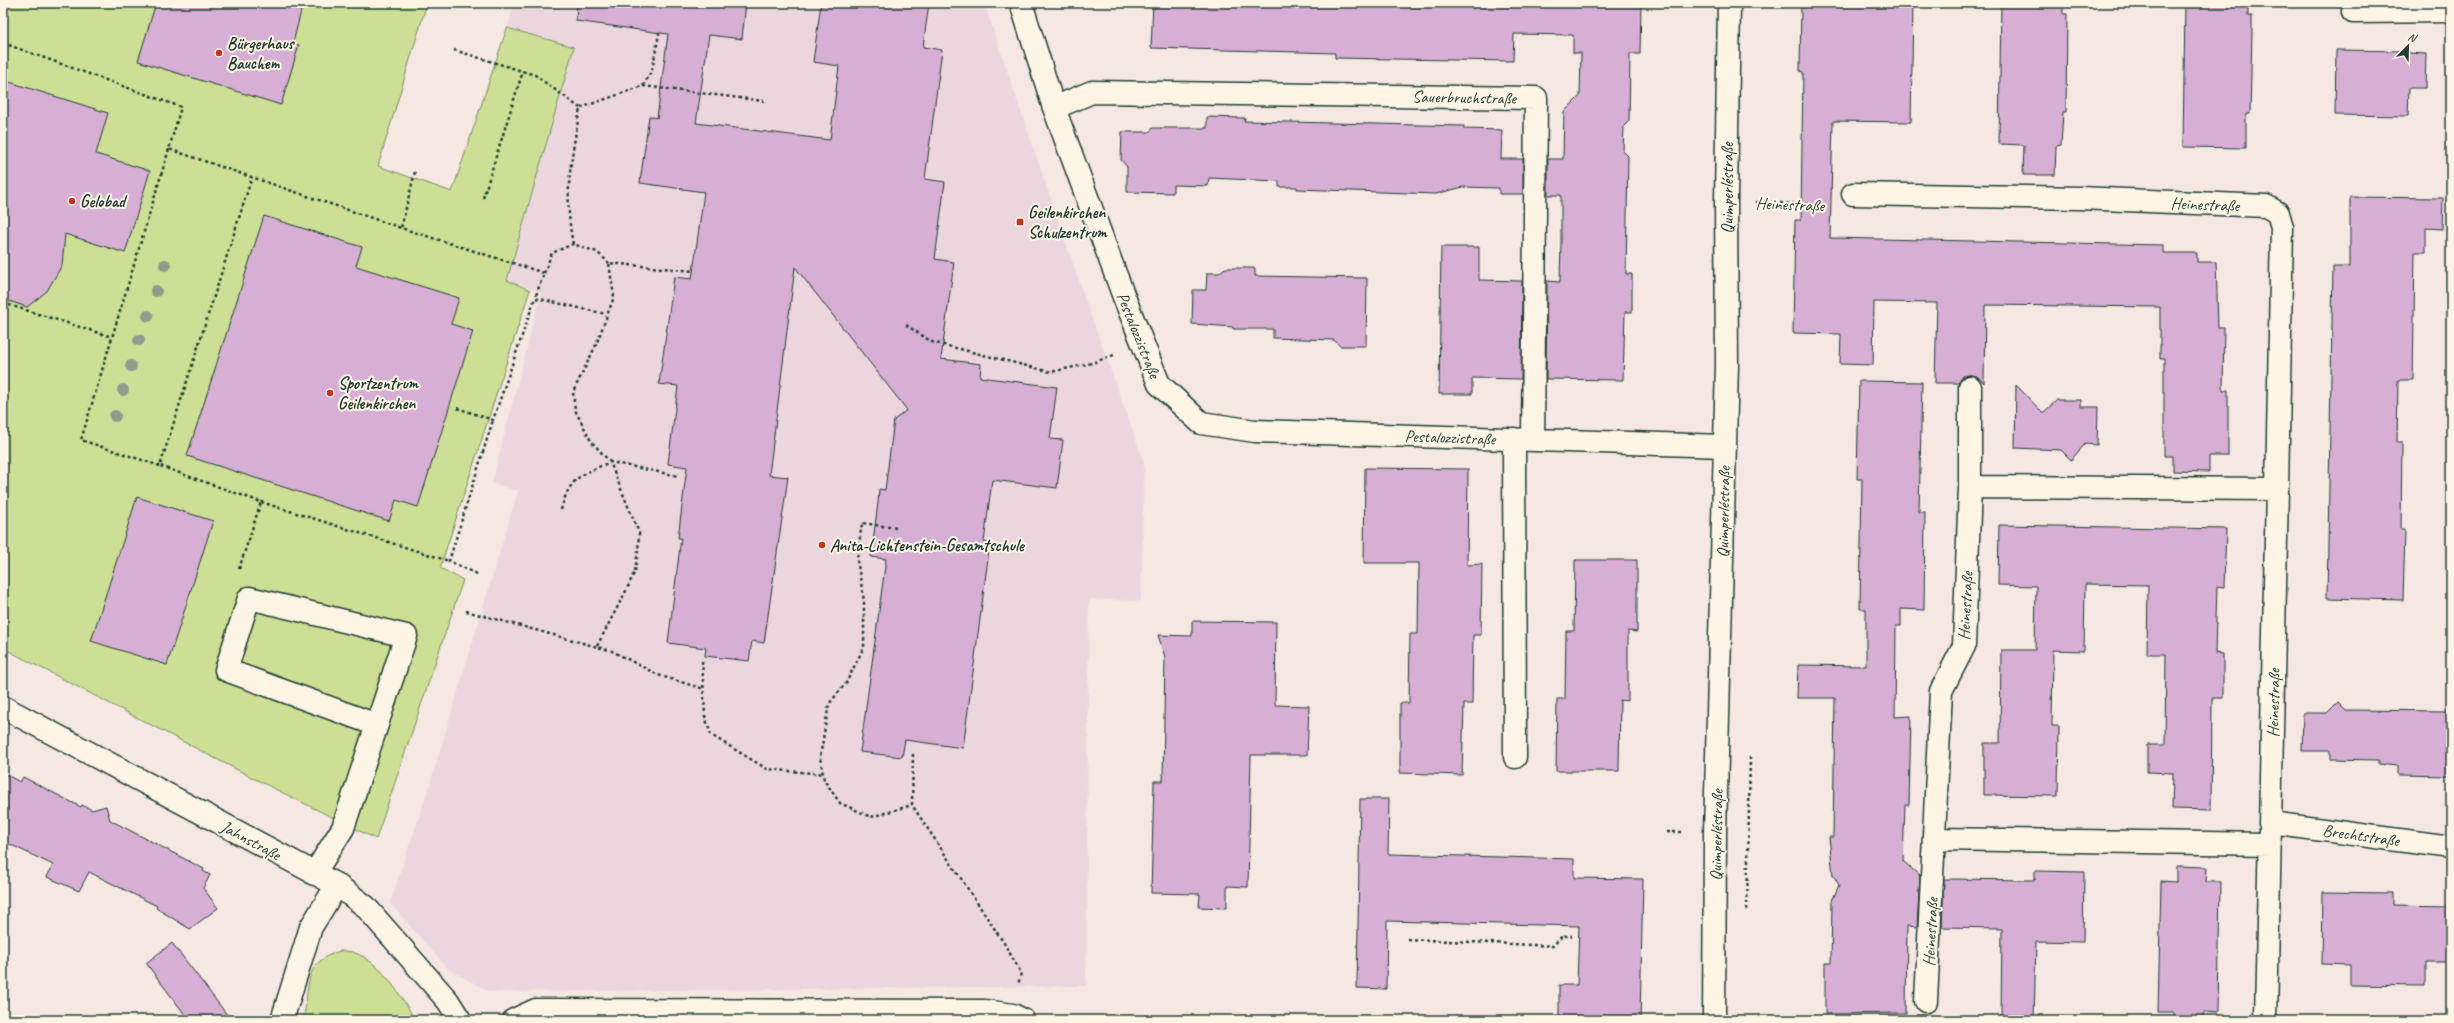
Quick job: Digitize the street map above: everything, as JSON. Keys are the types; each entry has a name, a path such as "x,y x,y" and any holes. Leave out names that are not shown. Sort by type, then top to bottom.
{"street":[{"name":"Pestalozzistraße","path":"1021,3 1054,108 1142,344 1159,384 1201,423 1255,431 1724,446"},
{"name":"Quimperléstraße","path":"1714,1020 1715,833 1727,364 1726,201 1729,3"},
{"path":"2353,12 2451,11"},
{"name":"Sauerbruchstraße","path":"1054,108 1092,92 1536,98 1523,439"},
{"name":"Heinestraße","path":"1853,194 2079,198 2266,206 2278,213 2282,227 2266,1020"},
{"name":"Heinestraße","path":"1926,1001 1935,840 1941,691 1964,646 1970,487 1970,387"},
{"name":"Pestalozzistraße","path":"1515,757 1523,439"},
{"path":"1970,487 2276,489"},
{"path":"314,874 343,828 377,725 406,636 249,598 226,670 377,725"},
{"name":"Jahnstraße","path":"3,707 337,885 365,906 448,1001 460,1020"},
{"path":"1935,840 2270,834"},
{"name":"Brechtstraße","path":"2270,834 2451,847"},
{"path":"282,1020 311,927 337,885"},
{"path":"514,1020 536,1010 977,1011 1018,1018"}],"path":[{"path":"643,86 652,70 660,29"},
{"path":"3,43 181,107 81,440 261,502 449,561 478,574"},
{"path":"454,50 535,76 580,108"},
{"path":"483,198 522,71"},
{"path":"580,108 643,86 764,101"},
{"path":"573,244 568,216 568,176 580,108"},
{"path":"169,150 401,228 544,273"},
{"path":"401,228 415,172"},
{"path":"160,466 252,178"},
{"name":"Heinestraße","path":"1726,201 1832,205"},
{"path":"449,561 493,420 552,253 573,244 597,252 609,263 694,271"},
{"path":"597,646 635,571 639,533 610,462 591,441 575,410 573,392 596,345 606,314 614,297 609,263"},
{"path":"535,298 606,314"},
{"path":"3,303 112,337"},
{"path":"906,325 932,342 1051,372 1092,363 1142,344"},
{"path":"457,408 493,420"},
{"path":"561,510 567,489 582,475 610,462 678,476"},
{"path":"237,574 261,502"},
{"path":"896,528 862,523 856,559 864,601 864,647 846,683 829,704 820,756 824,780 840,803 871,817 912,805"},
{"path":"466,611 597,646 612,651 658,674 704,689"},
{"path":"702,661 706,716 711,734 767,769 823,774"},
{"path":"913,754 912,805 1004,943 1021,973 1018,1018"},
{"path":"1407,939 1553,946 1562,936 1572,936"}],"shaded area":[{"name":"Anita-Lichtenstein-Gesamtschule","path":"515,3 984,3 1085,299 1144,462 1141,601 1089,599 1086,986 490,992 448,969 390,903 430,784 518,491 492,483 541,293 507,279 574,48 507,28"}],"green space":[{"path":"3,3 427,3 378,166 452,192 507,28 574,47 507,280 530,290 440,568 463,580 376,839 255,779 3,648"},
{"path":"340,951 353,952 364,957 382,972 404,1001 415,1020 303,1020 308,987 313,969 319,962 328,956"}],"building":[{"name":"Bürgerhaus Bauchem","path":"156,3 303,3 293,43 299,45 281,105 138,61"},
{"path":"577,3 746,3 742,39 709,35 696,123 830,140 839,66 813,62 821,3 929,3 923,47 942,50 925,179 945,182 935,259 954,262 941,359 981,364 980,377 1057,387 1050,439 1063,440 1057,488 992,480 984,542 990,543 963,748 905,740 902,757 860,752 886,559 871,557 879,489 885,490 894,420 907,410 795,267 769,475 788,477 764,643 752,641 749,661 705,656 706,648 668,643 681,538 678,538 687,467 668,464 678,386 659,384 674,277 692,279 704,192 640,183 649,116 657,118 668,34 576,21"},
{"path":"1153,3 1641,3 1640,54 1630,54 1629,121 1624,126 1623,151 1628,156 1626,274 1632,274 1632,312 1625,312 1623,380 1546,379 1547,281 1560,282 1561,241 1561,195 1548,195 1548,159 1563,159 1564,112 1580,96 1581,53 1573,53 1573,35 1514,34 1513,61 1335,58 1335,53 1151,48"},
{"path":"1801,3 1913,3 1911,122 1833,121 1830,238 2163,245 2163,253 2197,253 2197,262 2216,262 2218,327 2224,327 2223,390 2228,390 2228,456 2209,456 2209,472 2173,471 2173,456 2164,456 2164,359 2160,359 2160,307 1985,305 1984,383 1977,376 1970,375 1963,376 1959,383 1935,383 1937,303 1874,302 1873,365 1840,364 1841,334 1793,333 1795,220 1801,220 1803,72 1800,71"},
{"path":"2001,3 2063,3 2063,14 2067,14 2066,112 2063,112 2061,145 2056,146 2055,175 2023,175 2024,145 1999,144"},
{"path":"2185,3 2248,3 2248,16 2252,16 2252,32 2250,114 2246,114 2246,148 2183,147"},
{"path":"2336,50 2409,51 2409,53 2426,54 2425,88 2409,88 2408,116 2335,115"},
{"name":"Gelobad","path":"3,80 108,113 96,154 150,171 125,253 65,234 62,265 47,291 27,307 3,299"},
{"path":"1207,117 1245,118 1244,121 1464,126 1464,129 1502,130 1501,159 1523,159 1523,194 1499,194 1499,188 1463,187 1436,194 1297,189 1297,187 1279,187 1279,181 1209,178 1208,186 1173,185 1173,193 1127,192 1127,167 1121,160 1122,132 1149,132 1153,128 1207,128"},
{"path":"2350,197 2443,198 2442,229 2426,228 2426,252 2415,252 2413,380 2398,380 2397,442 2402,442 2401,529 2405,529 2403,600 2327,598 2333,267 2350,267"},
{"name":"Sportzentrum Geilenkirchen","path":"264,216 362,247 356,266 459,298 451,324 473,331 418,507 396,500 389,521 187,456"},
{"path":"1441,247 1479,247 1479,280 1522,281 1521,379 1472,378 1472,394 1439,394"},
{"path":"1225,268 1255,268 1255,276 1367,278 1366,346 1340,346 1334,340 1273,338 1273,329 1233,329 1233,327 1192,324 1193,290 1206,290 1207,273 1219,273"},
{"path":"1859,381 1922,382 1919,512 1925,512 1924,610 1901,609 1901,626 1896,626 1895,717 1911,716 1909,805 1905,805 1903,861 1920,876 1917,927 1907,926 1906,1013 1825,1014 1825,963 1831,963 1832,901 1839,885 1833,875 1829,837 1833,837 1835,698 1797,698 1798,665 1866,666 1866,609 1860,609 1862,479 1857,479"},
{"path":"2016,385 2043,413 2057,400 2081,400 2081,407 2098,407 2097,445 2085,444 2071,460 2061,450 2015,448"},
{"path":"1365,468 1468,469 1467,565 1482,564 1481,635 1473,635 1472,704 1464,704 1462,775 1400,773 1400,703 1409,703 1410,634 1418,634 1419,563 1364,563"},
{"path":"137,497 213,521 167,665 91,641"},
{"path":"1999,525 2226,529 2224,587 2217,586 2215,653 2223,654 2223,698 2212,698 2211,810 2172,809 2173,773 2147,772 2147,745 2165,745 2166,654 2147,654 2148,585 2085,584 2084,651 2053,650 2052,726 2059,726 2058,796 1984,795 1984,743 2000,743 2001,650 2035,650 2036,586 1998,585"},
{"path":"1575,560 1637,560 1637,632 1628,631 1628,701 1620,700 1619,771 1556,771 1557,699 1565,699 1566,631 1574,631"},
{"path":"1192,621 1276,622 1275,705 1309,706 1307,755 1251,755 1248,887 1227,886 1227,908 1199,907 1200,894 1151,893 1154,781 1163,781 1165,657 1158,635 1192,636"},
{"path":"2338,702 2346,710 2451,711 2451,776 2397,775 2397,766 2378,764 2378,760 2330,759 2330,751 2302,751 2303,713 2327,713"},
{"path":"3,773 20,782 23,777 81,807 82,805 92,810 106,806 110,820 204,869 203,871 210,875 203,888 218,908 190,929 156,908 157,906 89,872 79,891 47,877 53,865 3,841"},
{"path":"1360,799 1389,799 1388,854 1574,859 1574,878 1643,879 1640,1020 1559,1020 1559,985 1577,985 1579,926 1387,921 1386,989 1357,988"},
{"path":"2176,866 2207,867 2206,882 2220,882 2218,1013 2204,1012 2204,1020 2174,1020 2174,1012 2158,1012 2161,881 2176,882"},
{"path":"2035,871 2084,872 2083,942 2036,941 2034,1020 2001,1020 2002,928 1942,927 1944,879 2035,880"},
{"path":"2323,892 2392,893 2392,905 2451,906 2451,962 2426,962 2426,986 2350,985 2350,965 2322,964"},
{"path":"172,943 231,1020 189,1020 146,963"}],"place":[{"name":"Bürgerhaus Bauchem","path":"219,53"},
{"name":"Gelobad","path":"72,201"},
{"name":"Geilenkirchen Schulzentrum","path":"1020,222"},
{"name":"Sportzentrum Geilenkirchen","path":"330,393"},
{"name":"Anita-Lichtenstein-Gesamtschule","path":"822,545"}]}
